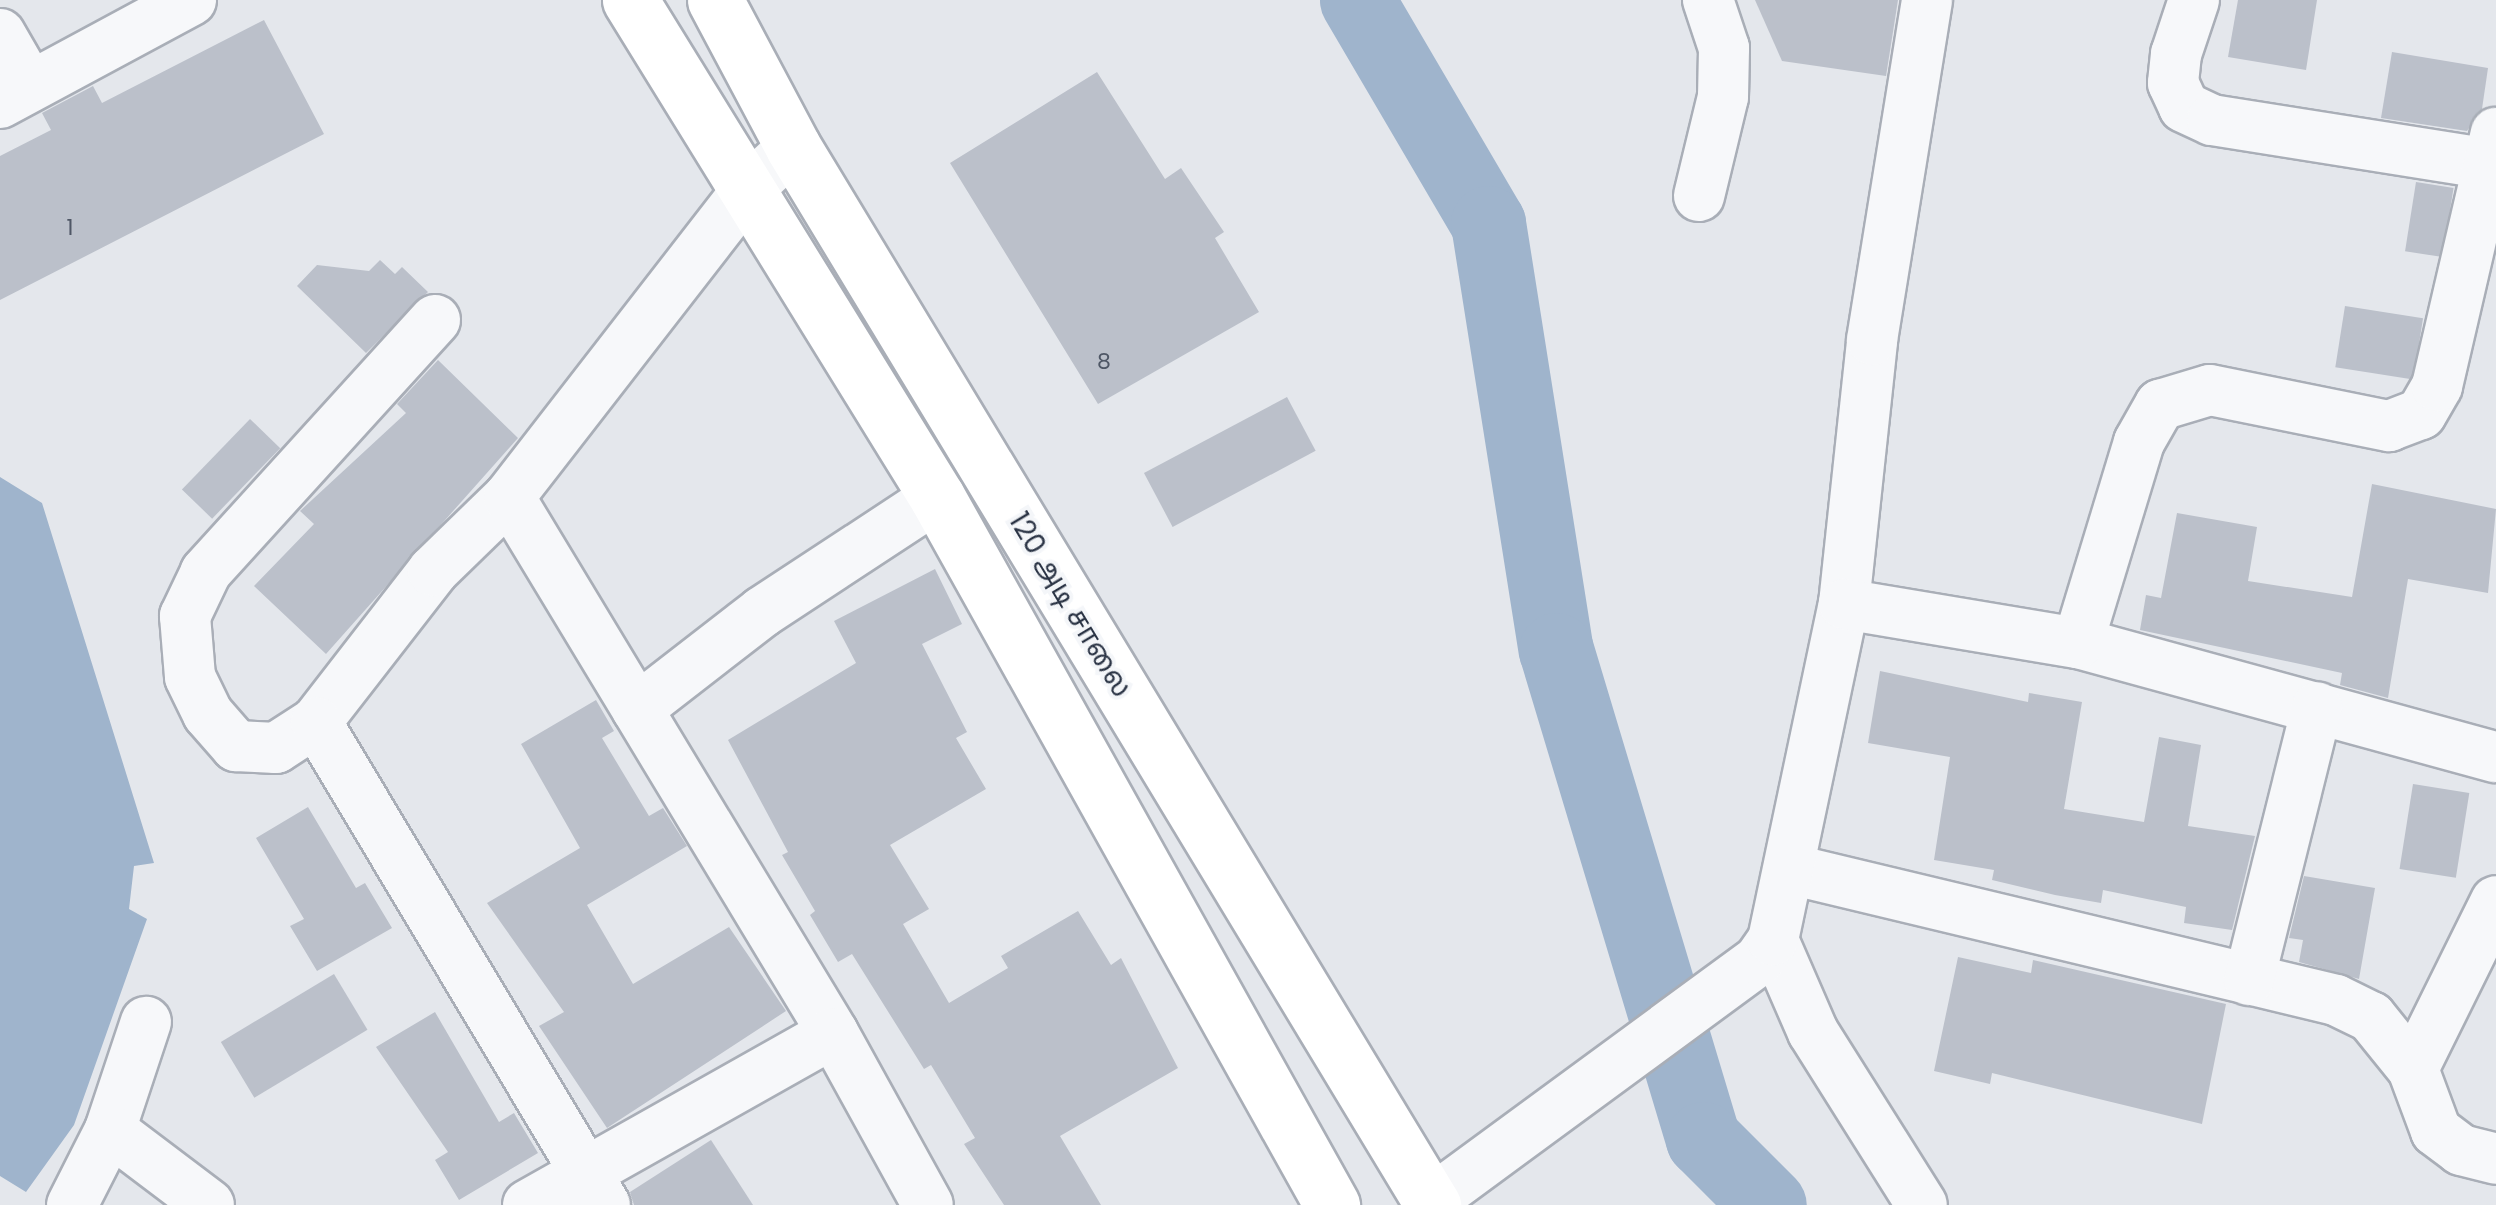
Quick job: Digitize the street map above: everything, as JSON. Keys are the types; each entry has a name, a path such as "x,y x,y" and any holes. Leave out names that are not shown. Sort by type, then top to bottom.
{"main road":[{"path":"630,0 937,497 1332,1205"},
{"name":"120 அடி சாலை","path":"715,0 793,147 1432,1203"}],"street":[{"path":"0,34 15,95 191,0"},
{"path":"1699,196 1723,97 1724,48 1708,0"},
{"path":"1432,1203 1766,950 1790,869 1844,604 1872,340 1927,0"},
{"path":"2078,643 2139,442 2160,405 2210,390 2389,426 2422,414 2437,386 2492,148 2212,120 2184,107 2173,83 2176,54 2194,0"},
{"path":"436,320 206,572 185,616 190,676 236,746 276,748 316,722 433,572 509,497 748,190 793,147"},
{"path":"509,497 833,1034 928,1205"},
{"path":"637,709 762,612 937,497"},
{"path":"1844,604 2078,643 2496,756"},
{"path":"2249,980 2317,706"},
{"path":"316,722 595,1191"},
{"path":"1790,869 2249,980 2371,1017 2413,1069 2436,1131 2462,1150 2496,1159"},
{"path":"2413,1069 2496,901"},
{"path":"1766,950 1922,1205"},
{"path":"72,1205 110,1130 146,1022"},
{"path":"528,1205 595,1191 833,1034"},
{"path":"110,1130 209,1205"}],"water":[{"path":"0,477 42,503 154,863 134,866 129,909 147,919 74,1125 26,1192 0,1176"}],"building":[{"path":"1755,0 1898,0 1886,76 1782,61"},
{"path":"2238,0 2317,0 2306,70 2228,57"},
{"path":"264,20 324,134 0,300 0,156 51,130 42,113 93,86 102,103"},
{"path":"2392,52 2488,68 2482,109 2467,131 2381,118"},
{"path":"1097,72 1165,179 1181,168 1224,232 1215,238 1259,312 1098,404 950,163"},
{"path":"2416,182 2454,188 2443,257 2405,251"},
{"path":"380,260 395,274 402,267 428,292 366,353 297,286 317,265 369,271"},
{"path":"2345,306 2423,318 2413,380 2335,367"},
{"path":"438,360 518,438 326,654 254,586 314,524 300,511 406,413 397,404"},
{"path":"1287,397 1316,451 1173,527 1144,473"},
{"path":"250,419 280,448 212,519 182,489"},
{"path":"2372,484 2496,509 2488,593 2408,579 2388,698 2340,685 2342,673 2140,630 2146,595 2161,598 2177,513 2257,527 2248,581 2352,597"},
{"path":"935,569 962,624 922,644 967,732 956,738 986,789 890,845 929,909 903,924 949,1003 1008,968 1001,956 1078,911 1111,965 1121,958 1178,1068 1060,1136 1101,1205 1004,1205 964,1144 975,1138 931,1065 924,1069 852,954 838,962 810,915 815,911 782,855 788,852 728,740 856,663 834,621"},
{"path":"1880,671 2028,702 2029,693 2082,702 2064,809 2144,822 2159,737 2201,745 2188,826 2255,836 2232,930 2184,923 2186,907 2103,890 2101,903 2055,895 1992,880 1994,870 1934,860 1950,757 1868,743"},
{"path":"596,700 614,731 602,738 649,816 663,808 687,846 587,905 633,984 729,927 786,1011 607,1128 539,1026 564,1012 487,903 580,848 521,744"},
{"path":"2413,784 2469,793 2456,878 2400,869"},
{"path":"308,807 356,888 365,883 392,928 317,971 290,926 304,919 256,838"},
{"path":"2304,876 2375,888 2359,979 2299,962 2303,940 2289,938"},
{"path":"1958,957 2031,973 2033,960 2226,1004 2202,1124 1992,1073 1990,1084 1934,1071"},
{"path":"334,974 367,1030 254,1098 221,1042"},
{"path":"435,1012 499,1122 514,1113 538,1153 459,1200 435,1160 448,1152 376,1047"},
{"path":"711,1140 753,1205 634,1205 630,1192"}],"waterway":[{"path":"1357,0 1488,223 1556,650 1703,1139 1769,1205"}]}
